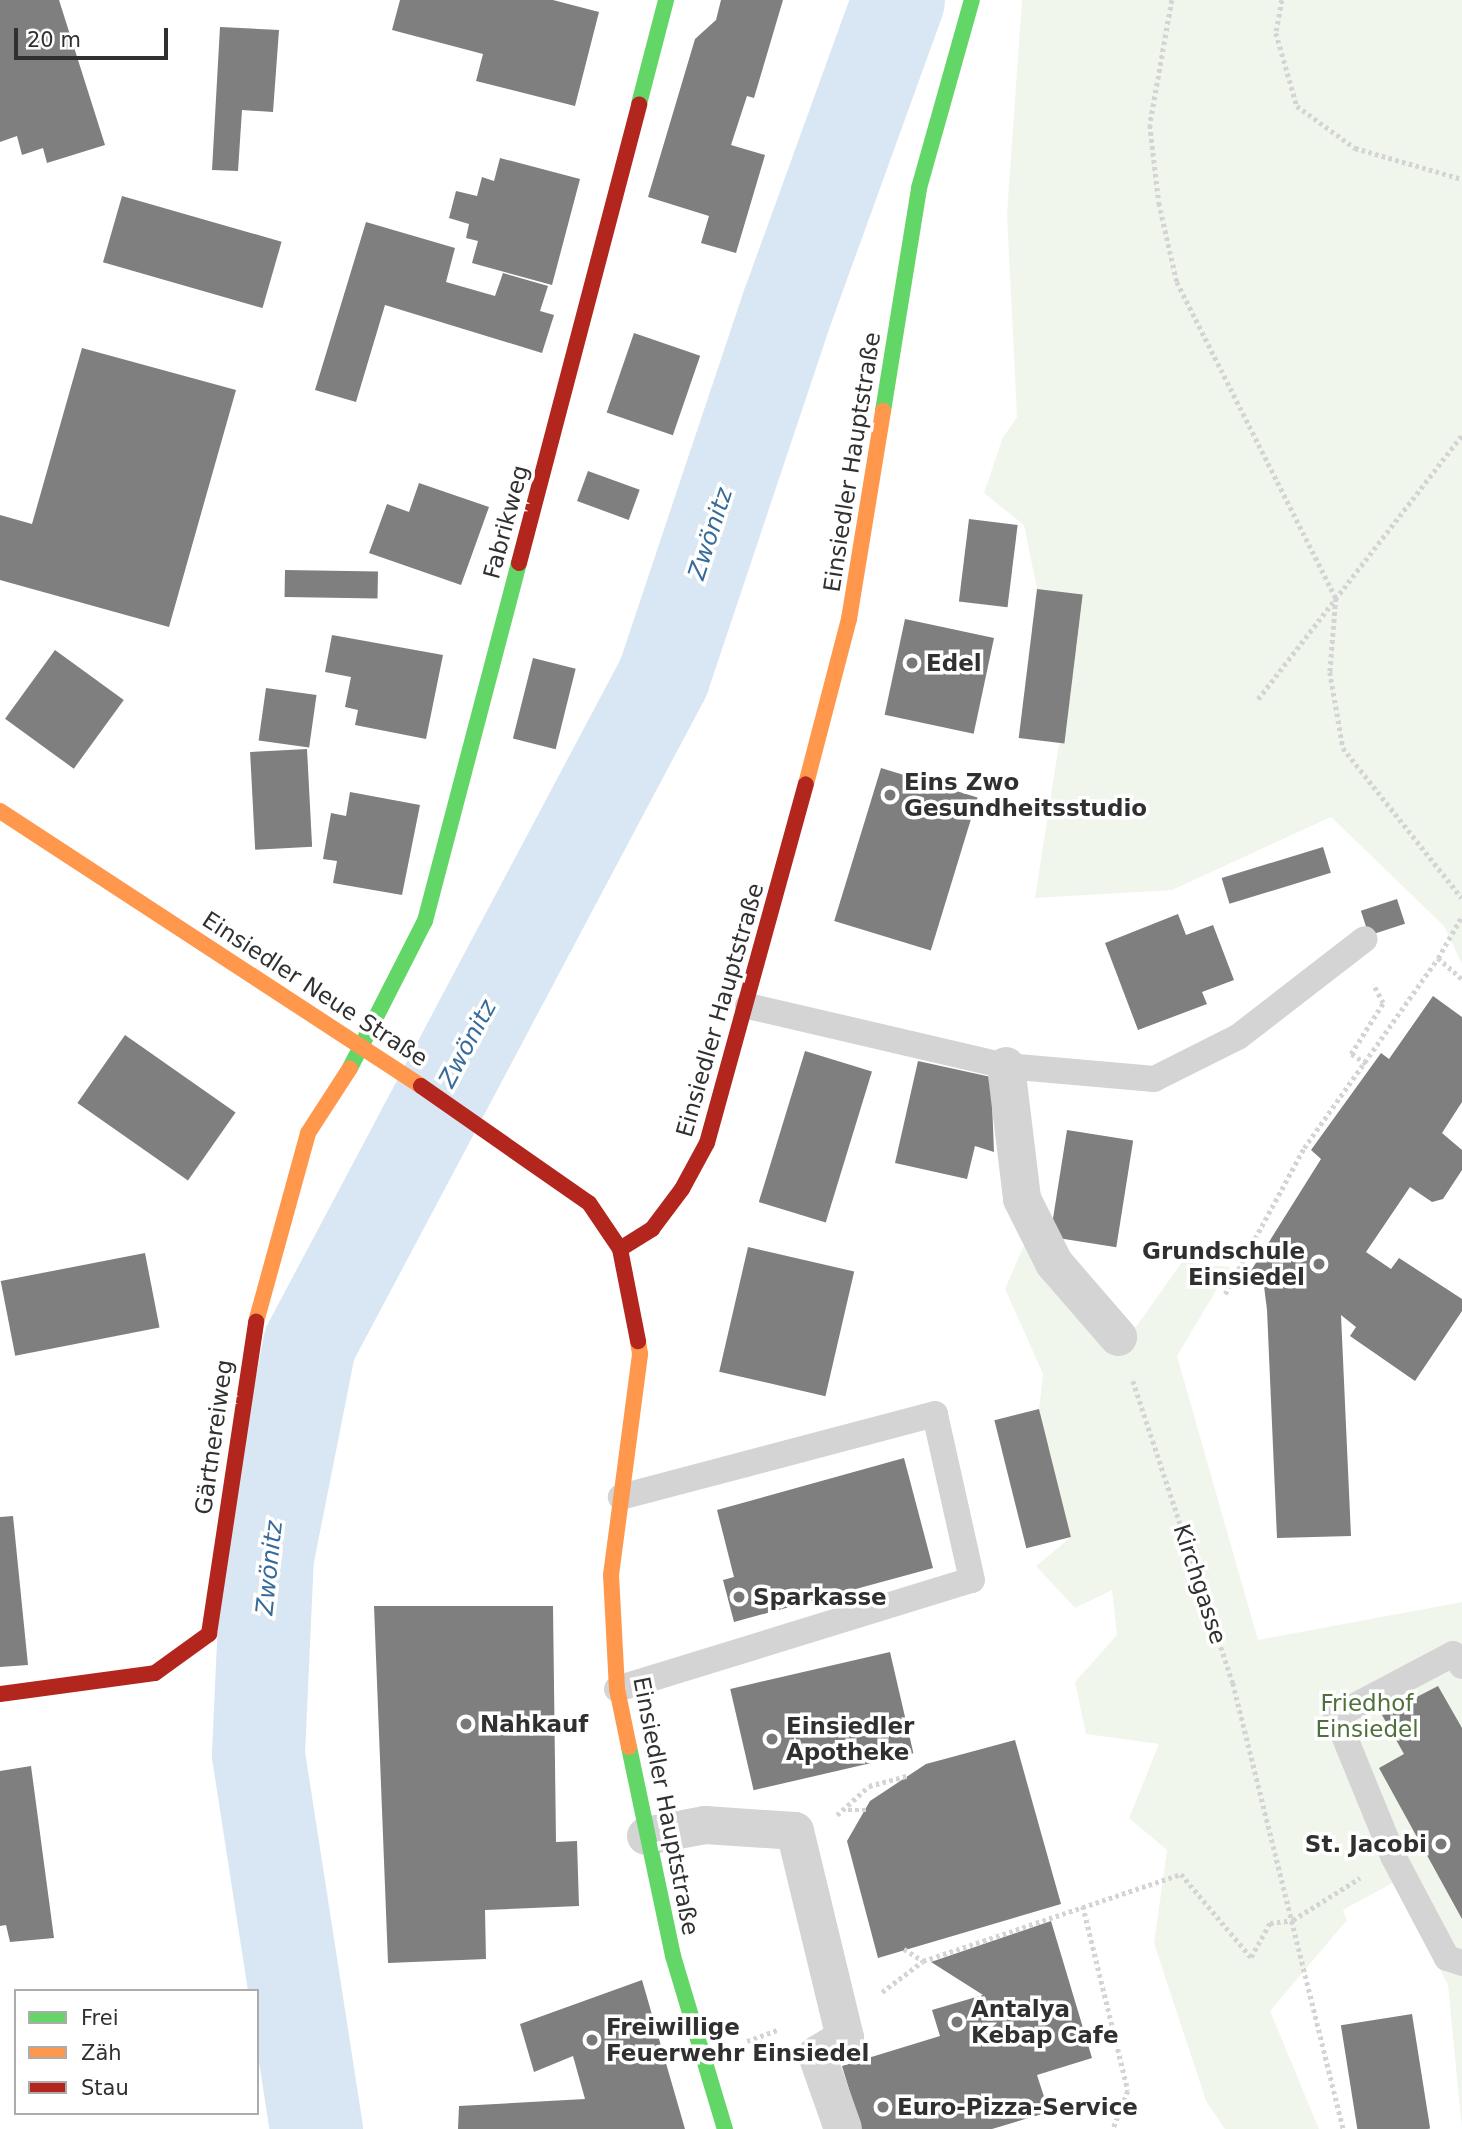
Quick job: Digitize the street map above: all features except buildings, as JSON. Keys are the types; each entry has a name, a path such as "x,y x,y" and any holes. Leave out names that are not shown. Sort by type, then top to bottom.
{"street":[{"name":"Fabrikweg","path":"364,1046 425,921 666,0"},
{"name":"Einsiedler Hauptstraße","path":"725,2129 673,1956 617,1689 611,1575 640,1354 620,1249 652,1229 682,1189 707,1143 748,1006 849,619 919,188 972,0"},
{"name":"Einsiedler Neue Straße","path":"0,811 364,1046 589,1203 620,1249"},
{"name":"Gärtnereiweg","path":"0,1694 155,1673 209,1634 252,1335 308,1133 364,1046"},
{"path":"1006,1066 1022,1199 1055,1263 1118,1337"},
{"path":"646,1836 705,1825 795,1831 845,2038 817,2054 843,2129"}],"lane":[{"path":"748,1006 1006,1066 1154,1079 1238,1037 1361,944"},
{"path":"617,1689 972,1580 935,1414 621,1497"},
{"path":"1462,1666 1453,1654 1336,1716 1394,1858 1447,1958 1462,1963"}],"path":[{"path":"1171,0 1150,125 1159,203 1177,282 1336,598 1330,672 1343,748 1462,898"},
{"path":"1282,0 1276,33 1297,106 1355,148 1462,179"},
{"path":"1258,699 1462,435"},
{"path":"1225,1294 1304,1148 1366,1064 1438,957 1462,916"},
{"path":"1361,944 1383,1003 1351,1054 1366,1064"},
{"path":"1438,957 1462,979"},
{"name":"Kirchgasse","path":"1118,1337 1233,1683 1343,2129"},
{"path":"847,1810 869,1786 907,1776"},
{"path":"795,1831 847,1810 867,1810"},
{"path":"892,1987 923,1961 1181,1874 1251,1957 1270,1923 1293,1920 1394,1858"},
{"path":"1083,1906 1128,2091 1113,2129"},
{"path":"904,1950 923,1961"}],"green space":[{"path":"1022,0 1462,0 1462,964 1444,926 1331,817 1172,890 1035,898 1082,596 1037,589 1024,525 984,493 1002,439 1017,417 1007,214"},
{"name":"Friedhof Einsiedel","path":"1025,1243 1072,1310 1136,1327 1182,1262 1230,1267 1177,1356 1258,1640 1462,1602 1462,2129 1448,1985 1394,1882 1343,1910 1347,1920 1270,2011 1319,2129 1225,2129 1206,2101 1154,1943 1167,1850 1129,1818 1159,1744 1086,1734 1075,1682 1117,1635 1112,1590 1075,1608 1036,1566 1071,1537 1039,1409 1043,1374 1005,1289"}],"waterway":[{"name":"Zwönitz","path":"316,2129 258,1753 267,1557 309,1344 663,677 788,304 898,0"}],"traffic: fast":[{"path":"639,104 666,0"},
{"path":"883,411 919,188 972,0"},
{"path":"350,1068 425,921 519,563"},
{"path":"629,1747 673,1956 725,2129"}],"traffic: slow":[{"path":"806,784 849,619 883,411"},
{"path":"0,811 421,1086"},
{"path":"256,1322 308,1133 350,1068"},
{"path":"629,1747 617,1689 611,1575 640,1354 638,1341"}],"traffic: jam":[{"path":"519,563 639,104"},
{"path":"620,1249 652,1229 682,1189 707,1143 806,784"},
{"path":"421,1086 589,1203 620,1249 638,1341"},
{"path":"0,1694 155,1673 209,1634 256,1322"}],"place":[{"name":"Edel","path":"912,663"},
{"name":"Eins Zwo Gesundheitsstudio","path":"890,795"},
{"name":"Grundschule Einsiedel","path":"1319,1264"},
{"name":"Sparkasse","path":"739,1597"},
{"name":"Nahkauf","path":"466,1724"},
{"name":"Einsiedler Apotheke","path":"772,1739"},
{"name":"St. Jacobi","path":"1441,1844"},
{"name":"Antalya Kebap Cafe","path":"957,2022"},
{"name":"Freiwillige Feuerwehr Einsiedel","path":"592,2040"},
{"name":"Euro-Pizza-Service","path":"883,2107"}]}
